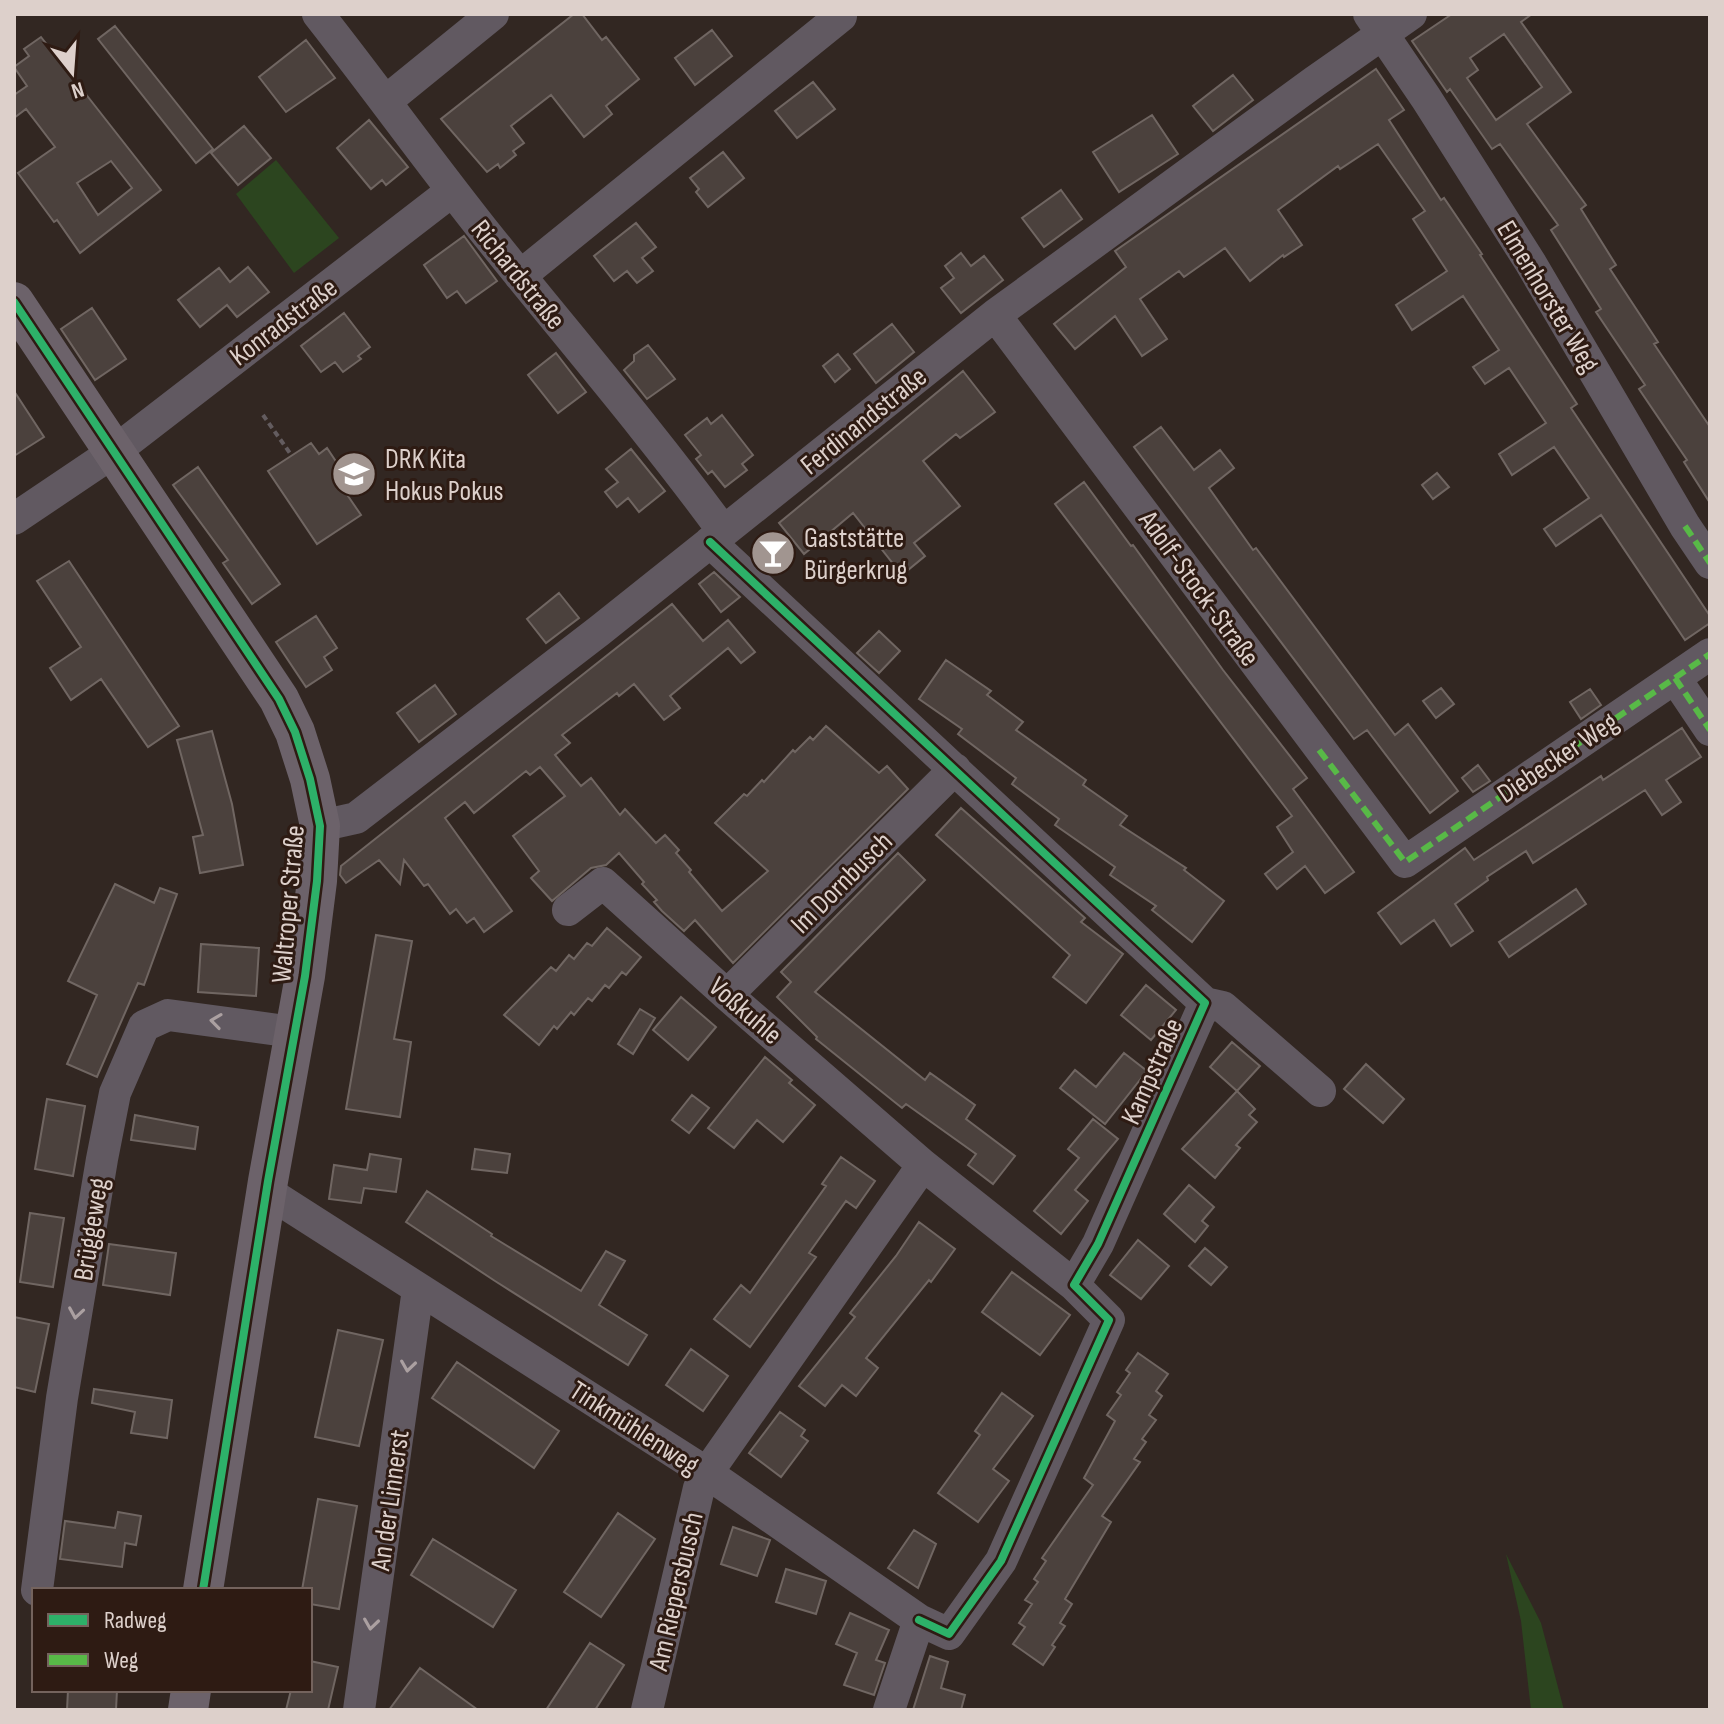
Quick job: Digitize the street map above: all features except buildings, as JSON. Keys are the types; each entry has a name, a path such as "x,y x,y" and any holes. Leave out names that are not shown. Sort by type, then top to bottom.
{"main road":[{"name":"Waltroper Straße","path":"14,302 279,699 295,732 310,779 320,826 317,881 305,976 266,1191 203,1588"}],"street":[{"name":"Richardstraße","path":"318,14 452,191 679,471 717,536"},
{"path":"386,101 493,14"},
{"path":"520,276 840,14"},
{"name":"Ferdinandstraße","path":"320,826 356,818 493,715 995,315 1376,23 1411,14"},
{"name":"Elmenhorster Weg","path":"1376,23 1530,262 1710,563"},
{"name":"Konradstraße","path":"14,519 115,451 452,191"},
{"name":"Adolf-Stock-Straße","path":"995,315 1405,862"},
{"name":"Kampstraße","path":"717,536 955,769 1205,1003 1098,1244 1074,1285"},
{"name":"Diebecker Weg","path":"1405,862 1710,654"},
{"path":"1675,678 1710,730"},
{"name":"Im Dornbusch","path":"727,995 955,769"},
{"name":"Voßkuhle","path":"568,910 603,883 923,1165 1074,1285"},
{"path":"1205,1003 1223,1007 1320,1091"},
{"name":"Brüggeweg","path":"37,1588 62,1398 102,1159 115,1093 144,1026 168,1015 293,1032"},
{"path":"707,1473 923,1165"},
{"name":"Tinkmühlenweg","path":"266,1191 707,1473 919,1620"},
{"path":"889,1710 919,1620 949,1634 1001,1561 1109,1320 1074,1285"},
{"name":"An der Linnerst","path":"359,1710 418,1289"},
{"name":"Am Riepersbusch","path":"647,1710 699,1488 707,1473"}],"path":[{"path":"263,415 292,456"}],"green space":[{"path":"276,160 339,238 294,273 236,194"},
{"path":"1506,1554 1541,1623 1564,1710 1531,1710 1521,1621"}],"marked path":[{"path":"1685,526 1710,563"},
{"path":"1319,750 1405,862 1710,654"},
{"path":"1675,678 1710,730"}],"cycle path":[{"path":"14,302 279,699 295,732 310,779 320,826 317,881 305,976 268,1181 203,1588"},
{"path":"710,542 1205,1003 1098,1244 1074,1285 1109,1320 1001,1561 949,1634 919,1620"}],"place":[{"name":"DRK Kita Hokus Pokus","path":"354,474"},
{"name":"Gaststätte Bürgerkrug","path":"773,553"}]}
